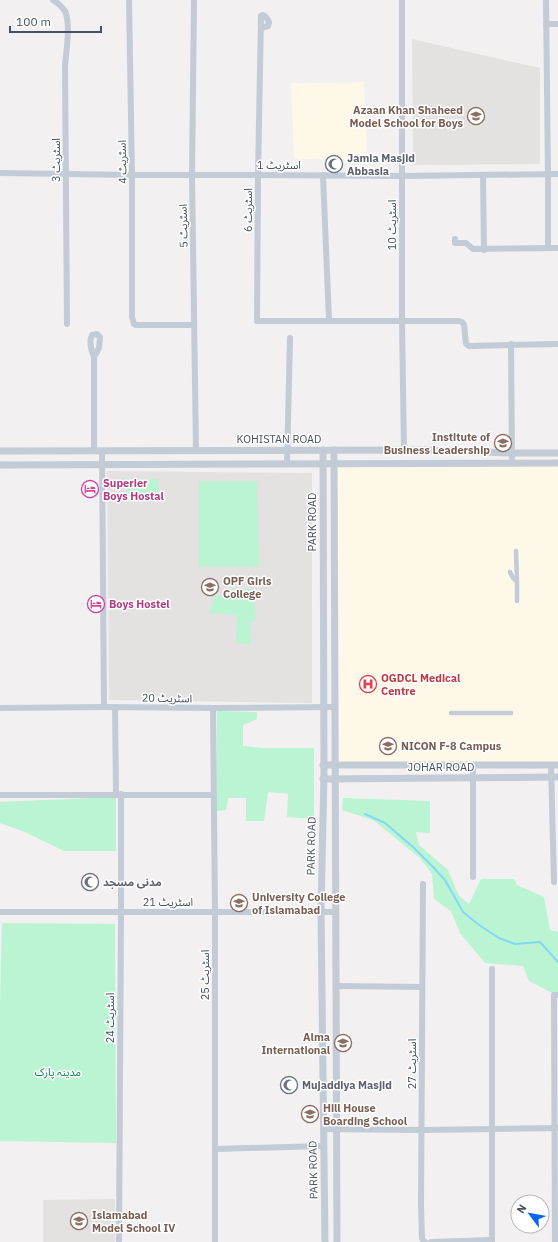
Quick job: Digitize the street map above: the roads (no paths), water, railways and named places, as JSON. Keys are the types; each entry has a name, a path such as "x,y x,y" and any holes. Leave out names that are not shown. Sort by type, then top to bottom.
{"street":[{"name":"اسٹریٹ 3","path":"53,0 64,10 68,28 65,66 67,324"},
{"name":"اسٹریٹ 4","path":"129,0 132,175 132,317 134,324 194,325"},
{"name":"اسٹریٹ 5","path":"194,0 192,175 196,451"},
{"name":"اسٹریٹ 10","path":"402,0 402,320 404,450"},
{"path":"546,0 548,248"},
{"path":"546,24 558,24"},
{"name":"اسٹریٹ 6","path":"261,28 257,321 329,321"},
{"name":"اسٹریٹ 1","path":"0,173 402,176 558,174"},
{"path":"323,175 329,321 459,321 464,325 466,344 469,346 558,344"},
{"path":"483,175 484,250"},
{"path":"455,238 455,243 466,243 473,249 558,248"},
{"path":"287,464 290,338"},
{"path":"511,344 512,463"},
{"path":"94,357 94,451"},
{"name":"PARK ROAD","path":"323,450 324,779 321,911 325,1242"},
{"name":"PARK ROAD","path":"334,450 337,1242"},
{"path":"404,450 404,464"},
{"path":"426,450 426,464"},
{"name":"KOHISTAN ROAD","path":"0,452 426,450 558,453"},
{"path":"102,451 104,707"},
{"path":"0,465 558,463"},
{"path":"516,551 517,602"},
{"path":"510,572 517,582"},
{"name":"اسٹریٹ 24","path":"115,707 121,912 119,1242"},
{"name":"اسٹریٹ 20","path":"0,708 335,707"},
{"name":"اسٹریٹ 25","path":"213,708 215,912 215,1242"},
{"path":"451,714 510,713"},
{"name":"JOHAR ROAD","path":"324,765 554,765"},
{"path":"473,765 473,877"},
{"path":"554,765 554,882"},
{"name":"JOHAR ROAD","path":"324,779 554,777"},
{"path":"0,795 214,795"},
{"name":"اسٹریٹ 27","path":"423,884 422,1239 425,1242"},
{"name":"اسٹریٹ 21","path":"0,912 336,912"},
{"path":"431,1242 492,1241 492,968"},
{"path":"336,986 422,987"},
{"path":"555,1242 556,1128 554,996 558,995"},
{"path":"554,1025 558,1019"},
{"path":"324,1128 422,1130 556,1128"},
{"path":"215,1149 324,1146"}],"waterway":[{"path":"365,814 385,823 413,847 445,880 463,912 479,925 499,938 515,944 540,942 558,962"}],"place":[{"name":"Azaan Khan Shaheed Model School for Boys","path":"476,116"},
{"name":"Jamia Masjid Abbasia","path":"334,164"},
{"name":"Institute of Business Leadership","path":"503,443"},
{"name":"Superier Boys Hostal","path":"90,489"},
{"name":"OPF Girls College","path":"210,587"},
{"name":"Boys Hostel","path":"96,604"},
{"name":"OGDCL Medical Centre","path":"368,684"},
{"name":"NICON F-8 Campus","path":"388,746"},
{"name":"مدنی مسجد","path":"90,882"},
{"name":"University College of Islamabad","path":"239,903"},
{"name":"Alma International","path":"343,1043"},
{"name":"Mujaddiya Masjid","path":"289,1085"},
{"name":"Hill House Boarding School","path":"310,1114"},
{"name":"Islamabad Model School IV","path":"79,1221"}],"park label":[{"name":"مدینہ پارک","path":"58,1072"}]}
